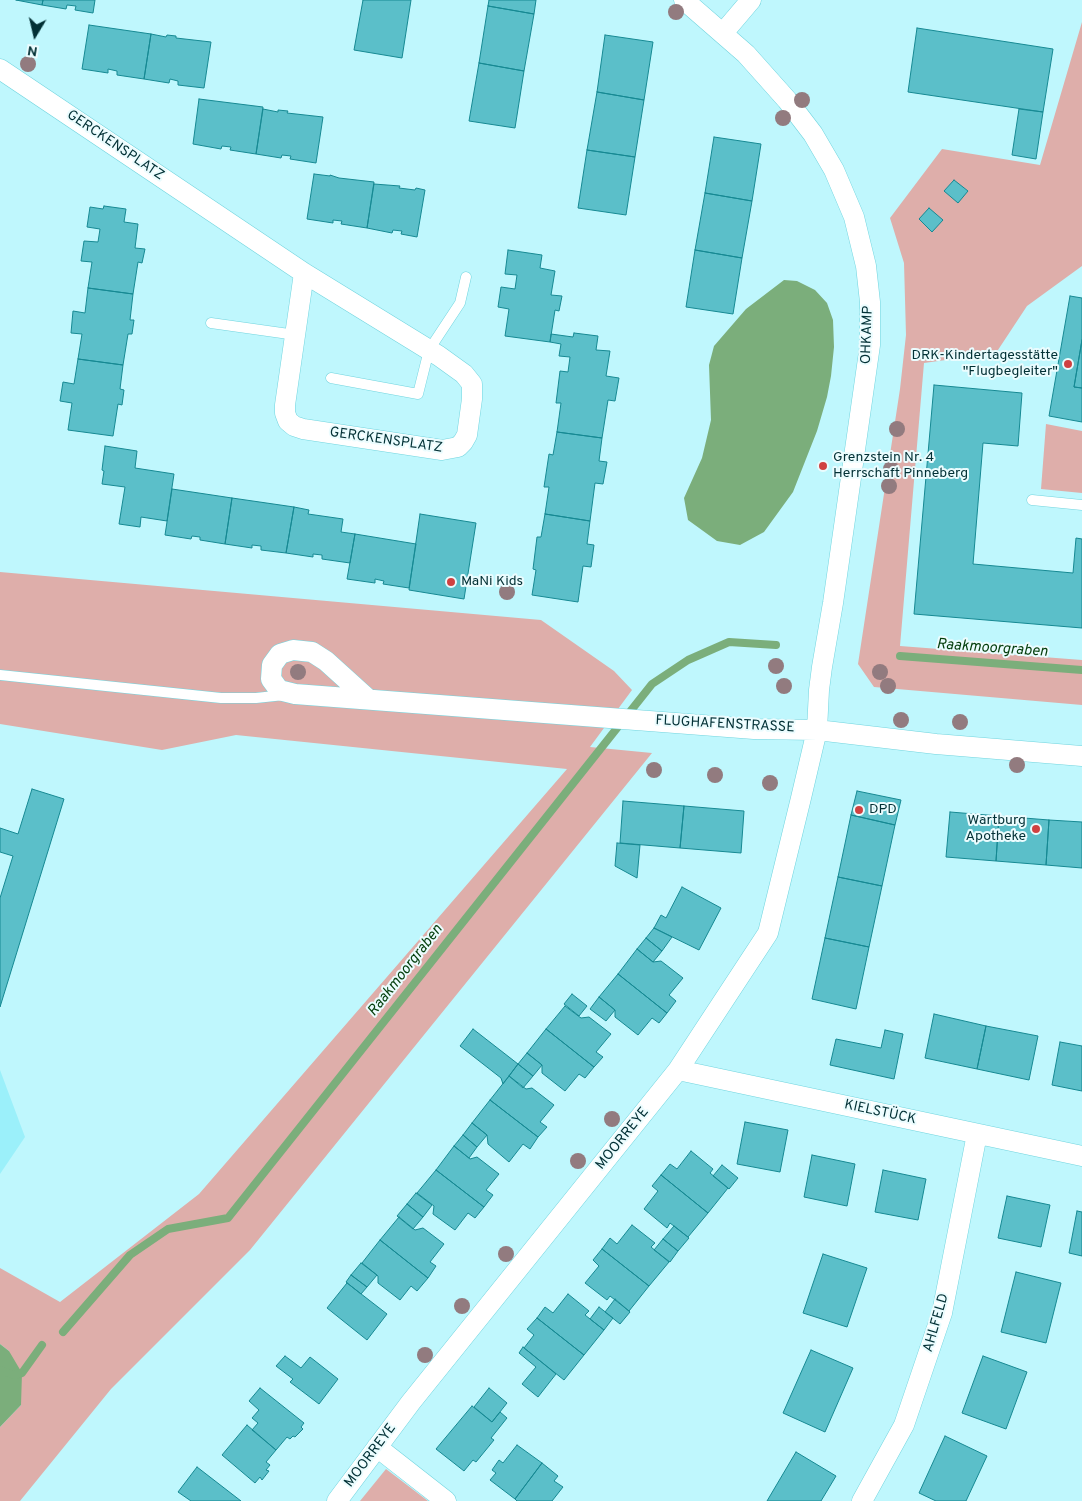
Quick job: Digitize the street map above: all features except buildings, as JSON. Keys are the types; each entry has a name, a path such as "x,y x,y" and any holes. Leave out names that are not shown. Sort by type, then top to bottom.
{"street":[{"name":"OHKAMP","path":"684,0 766,75 813,134 834,170 854,217 866,266 870,302 870,345 835,593 821,674 817,730"},
{"path":"723,34 751,0"},
{"name":"GERCKENSPLATZ","path":"0,69 304,273 429,350 464,374 472,384 472,398 467,435 458,447 451,450 433,448 294,426 288,421 285,413 304,273"},
{"name":"FLUGHAFENSTRASSE","path":"368,699 312,652 293,650 280,654 272,665 271,679 279,690 295,694 754,729 817,730 936,744 1082,756"},
{"name":"MOORREYE","path":"337,1501 417,1395 678,1070 768,933 817,730"},
{"name":"KIELSTÜCK","path":"678,1070 1082,1156"},
{"name":"AHLFELD","path":"862,1501 904,1425 942,1313 977,1134"},
{"path":"377,1447 446,1501"}],"lane":[{"path":"331,378 418,394 429,350 460,303 466,277"},
{"path":"211,323 296,335"},
{"path":"1032,500 1082,505"},
{"path":"0,675 221,698 256,698 295,694"}],"shaded area":[{"path":"1082,22 1082,266 1027,306 996,353 924,363 900,646 1082,660 1082,705 874,687 858,664 900,389 906,335 904,263 890,218 942,149 1040,165"},
{"path":"784,280 797,281 815,290 827,303 833,320 834,347 827,397 817,431 793,492 764,532 740,545 717,541 688,520 684,498 702,458 711,420 709,365 714,346 746,309"},
{"path":"1046,424 1082,431 1082,493 1041,489"},
{"path":"0,572 541,620 614,671 632,690 590,747 652,753 250,1250 111,1389 20,1501 0,1501 0,1427 21,1405 9,1351 0,1344 0,1268 60,1302 199,1194 567,769 236,735 162,750 0,724"},
{"path":"0,1070 25,1137 0,1174"},
{"path":"0,1344 9,1351 22,1373 21,1405 0,1427"},
{"path":"386,1469 428,1501 360,1501"}],"waterway":[{"name":"Raakmoorgraben","path":"63,1332 130,1255 168,1229 228,1218 652,684 688,660 729,642 776,645"},
{"name":"Raakmoorgraben","path":"900,656 1082,670"},
{"name":"Raakmoorgraben","path":"0,1370 14,1375 22,1373 42,1345"}],"place":[{"name":"DRK-Kindertagesstätte \"Flugbegleiter\"","path":"1068,364"},
{"name":"Grenzstein Nr. 4 Herrschaft Pinneberg","path":"823,466"},
{"name":"MaNi Kids","path":"451,582"},
{"name":"DPD","path":"859,810"},
{"name":"Wartburg Apotheke","path":"1036,829"}]}
